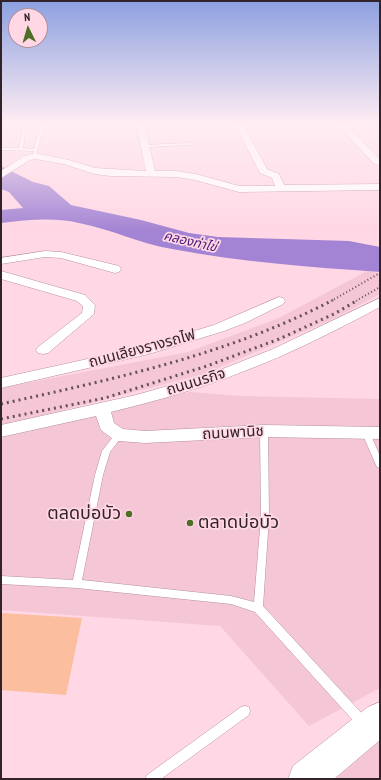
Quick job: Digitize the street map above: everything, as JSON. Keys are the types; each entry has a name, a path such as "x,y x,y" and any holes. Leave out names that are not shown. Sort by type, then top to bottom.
{"main road":[{"path":"306,779 374,724"}],"street":[{"path":"1,175 25,159"},
{"path":"57,159 94,171 111,173 151,173 196,177 239,189 379,188"},
{"path":"148,159 151,173"},
{"path":"257,159 263,171 276,176 281,189"},
{"path":"1,260 44,254 61,255 115,270"},
{"path":"1,275 81,298 89,305 88,314 43,350"},
{"name":"ถนนเลียงรางรถไฟ","path":"1,383 144,351 219,328 240,320 279,301"},
{"name":"ถนนนรกิจ","path":"1,431 102,408 214,378 266,358 380,302"},
{"path":"102,408 107,426 119,435"},
{"name":"ถนนพานิช","path":"119,435 145,437 264,431 373,433"}],"lane":[{"path":"258,608 266,517 264,431"},
{"path":"373,433 380,465"},
{"path":"77,584 99,475 106,451 119,435"},
{"path":"1,580 77,584 231,600 258,608 374,724"},
{"path":"152,779 245,711"}],"shaded area":[{"path":"367,271 380,273 380,294 333,319 204,374 1,426 1,388 188,352 279,318"},
{"name":"ตลาดบ่อบัว","path":"190,392 240,396 380,399 380,688 309,726 220,626 1,610 1,436"},
{"path":"1,613 82,618 66,695 1,690"},
{"path":"380,740 380,779 333,779"}],"water":[{"name":"คลองท่าไข่","path":"1,166 33,182 49,186 71,205 141,220 189,233 218,237 349,241 380,247 380,272 276,264 198,254 160,247 103,229 69,221 40,220 1,223 1,210 23,208 9,192 1,189"}],"railway":[{"path":"331,301 380,273"},
{"path":"356,301 380,287"},
{"path":"1,419 105,398 207,366 279,339 334,314 358,300"},
{"path":"1,404 86,385 171,363 254,336 331,301"}],"place":[{"name":"ตลดบ่อบัว","path":"129,514"},
{"name":"ตลาดบ่อบัว","path":"190,523"}]}
